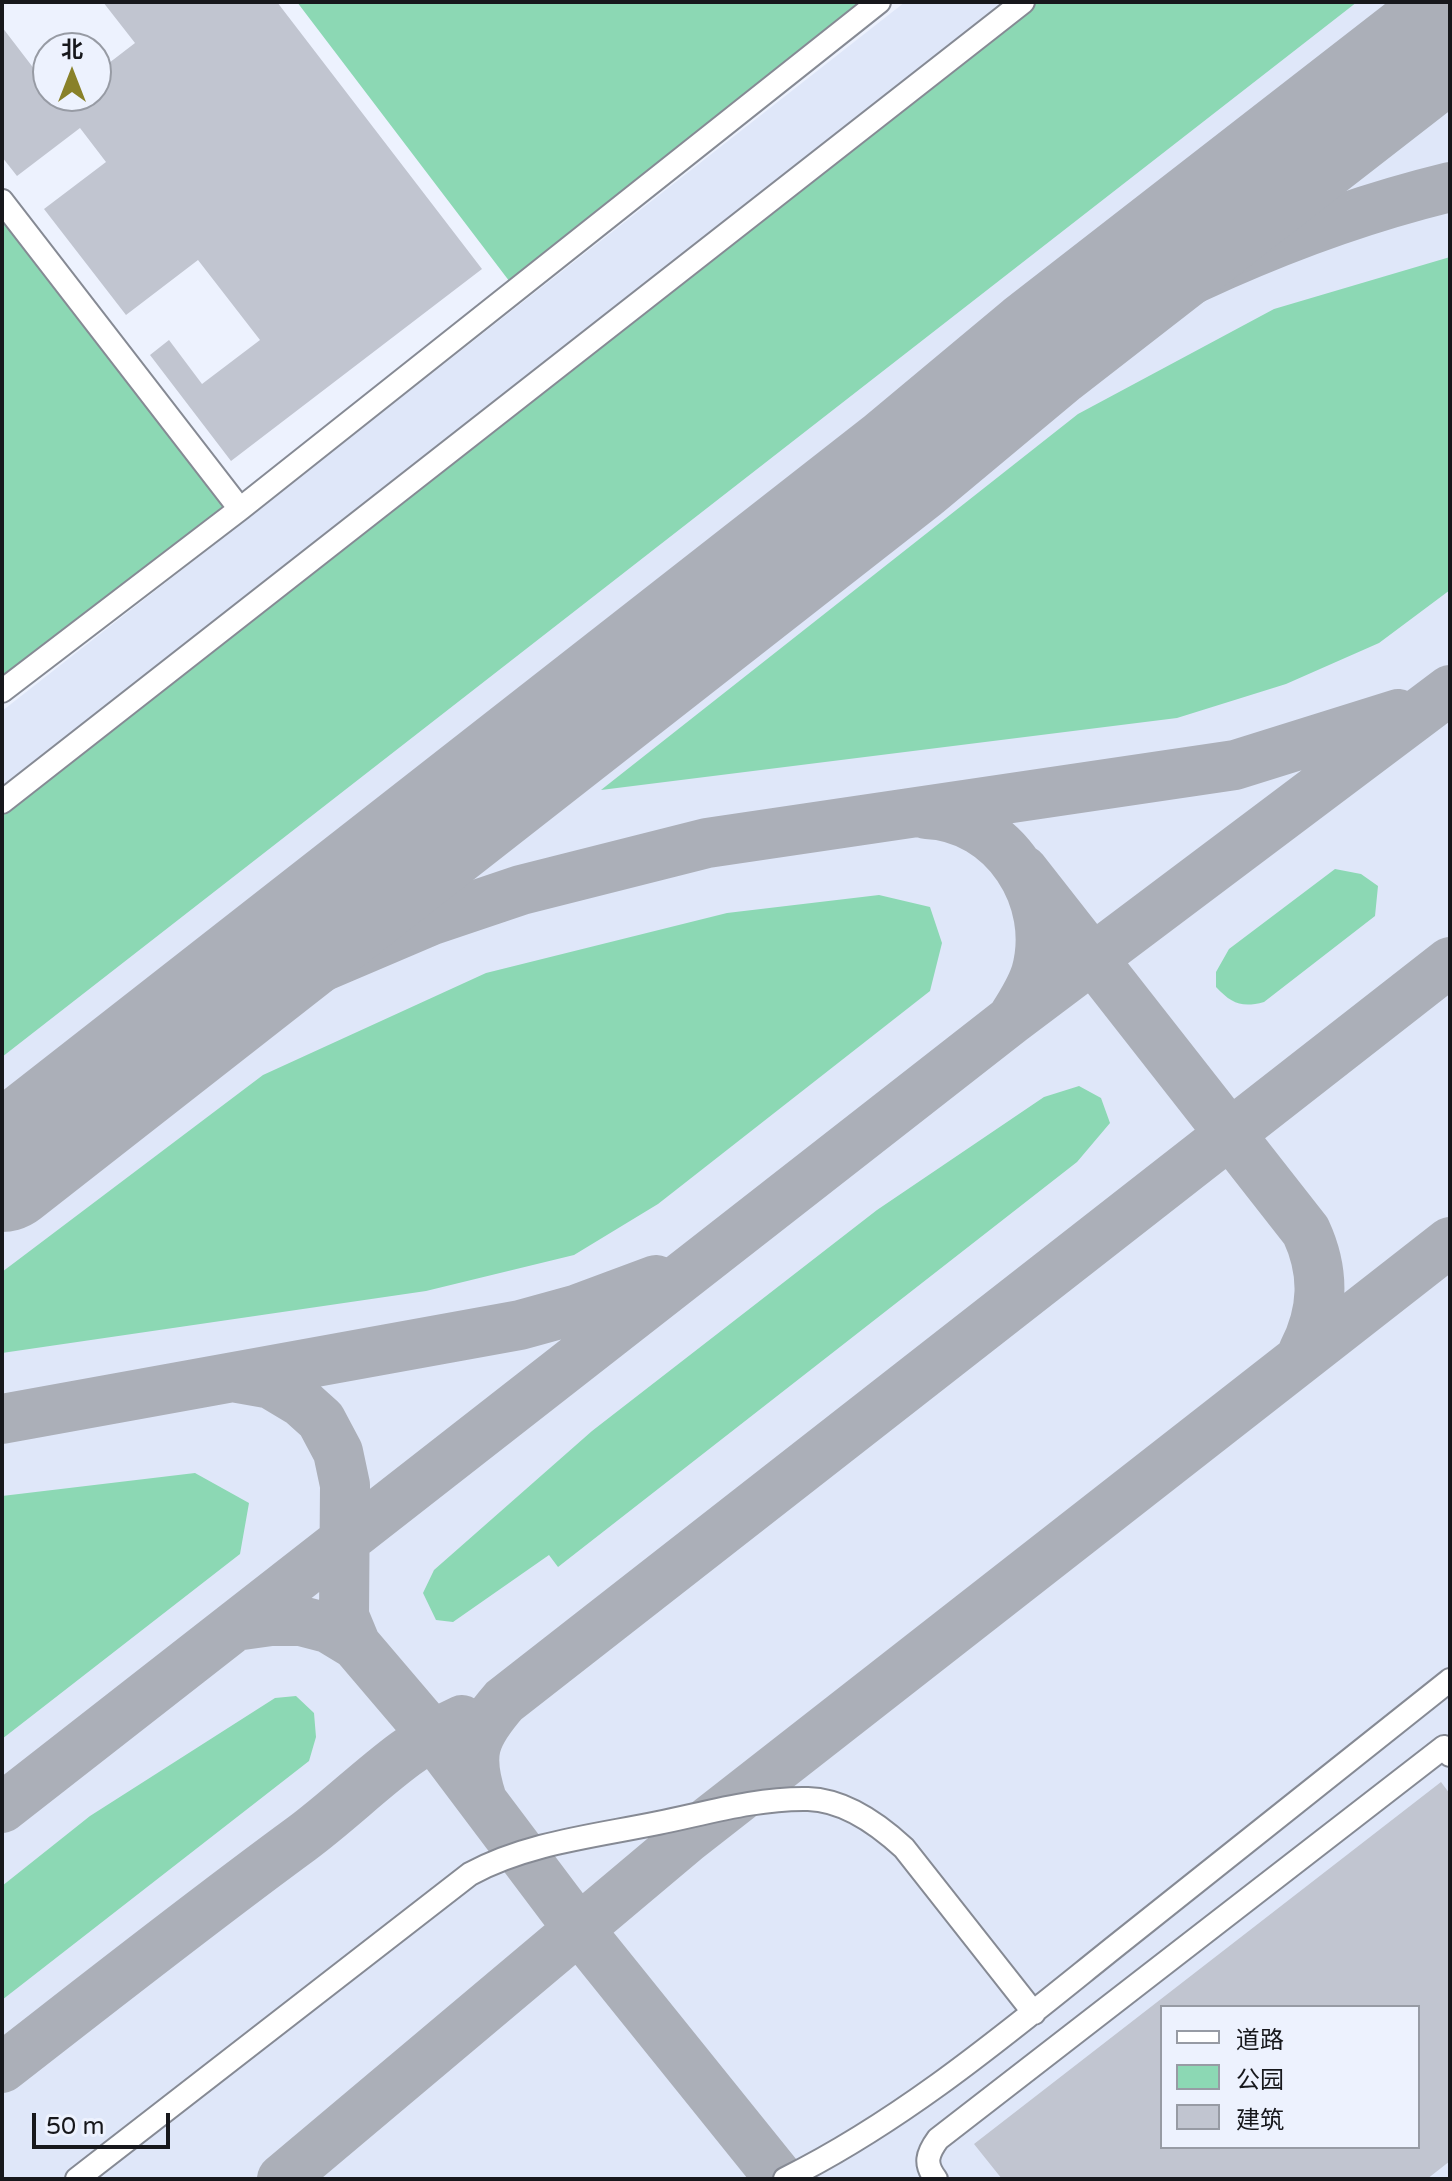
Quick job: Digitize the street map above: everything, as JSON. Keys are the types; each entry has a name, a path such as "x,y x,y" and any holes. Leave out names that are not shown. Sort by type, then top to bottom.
{"street":[{"path":"2,691 240,509 879,2"},
{"path":"2,802 1023,2"},
{"path":"2,201 240,509"},
{"path":"785,2179 825,2159 912,2102 1034,2013 1450,1680"},
{"path":"936,2179 928,2170 928,2153 938,2139 1444,1747 1450,1755"},
{"path":"77,2179 470,1874 517,1853 728,1806 809,1799 848,1808 881,1827 904,1848 1034,2013"}],"shaded area":[{"path":"905,2 1450,2 1450,2179 2,2179 2,711"}],"green space":[{"path":"297,2 873,2 516,290"},
{"path":"1009,2 1357,2 2,1057 2,789"},
{"path":"2,201 240,509 2,691"},
{"path":"1450,257 1450,590 1379,643 1286,684 1177,718 601,790 1078,414 1274,309"},
{"path":"1335,869 1361,874 1378,886 1375,916 1264,1002 1243,1004 1232,1001 1222,993 1216,987 1216,972 1229,949"},
{"path":"879,895 930,907 942,943 930,991 658,1204 574,1255 426,1291 2,1353 2,1272 263,1075 486,973 727,913"},
{"path":"1079,1086 1101,1098 1110,1123 1077,1162 558,1567 549,1555 453,1622 436,1620 423,1593 434,1570 592,1431 877,1210 1044,1097"},
{"path":"195,1473 249,1503 240,1554 2,1739 2,1496"},
{"path":"296,1696 314,1713 316,1737 309,1761 2,2000 2,1886 90,1816 275,1698"}],"building":[{"path":"103,2 277,2 482,269 231,461 150,355 169,340 202,384 260,340 198,260 126,315 44,209 106,162 80,128 17,176 2,157 2,27 32,66 32,112 112,112 112,61 135,43"},
{"path":"1441,1782 1450,1794 1450,2161 1427,2179 1002,2179 974,2144"}],"taxiway":[{"path":"903,465 1013,379 1116,318 1169,291 1224,265 1336,221 1450,187"},
{"path":"2,1808 1011,1020 1450,690"},
{"path":"113,1083 324,966 432,920 521,890 707,843 1235,765 1398,714"},
{"path":"926,814 954,819 979,830 1001,846 1018,867 1031,891 1039,917 1041,945 1034,979 1013,1017"},
{"path":"1023,870 1306,1231 1316,1261 1320,1292 1315,1322 1303,1352"},
{"path":"482,1800 475,1770 476,1747 485,1725 504,1701 1450,962"},
{"path":"282,2179 686,1839 1450,1242"},
{"path":"2,1419 520,1325 578,1309 656,1280"},
{"path":"237,1378 271,1384 301,1402 321,1420 338,1452 345,1485 344,1616 356,1645"},
{"path":"235,1626 301,1621 328,1628 356,1645 431,1733 577,1927 780,2179"},
{"path":"2,2068 321,1824 398,1759 462,1720"}],"runway":[{"path":"2,1170 903,465 1042,349 1450,32"}]}
